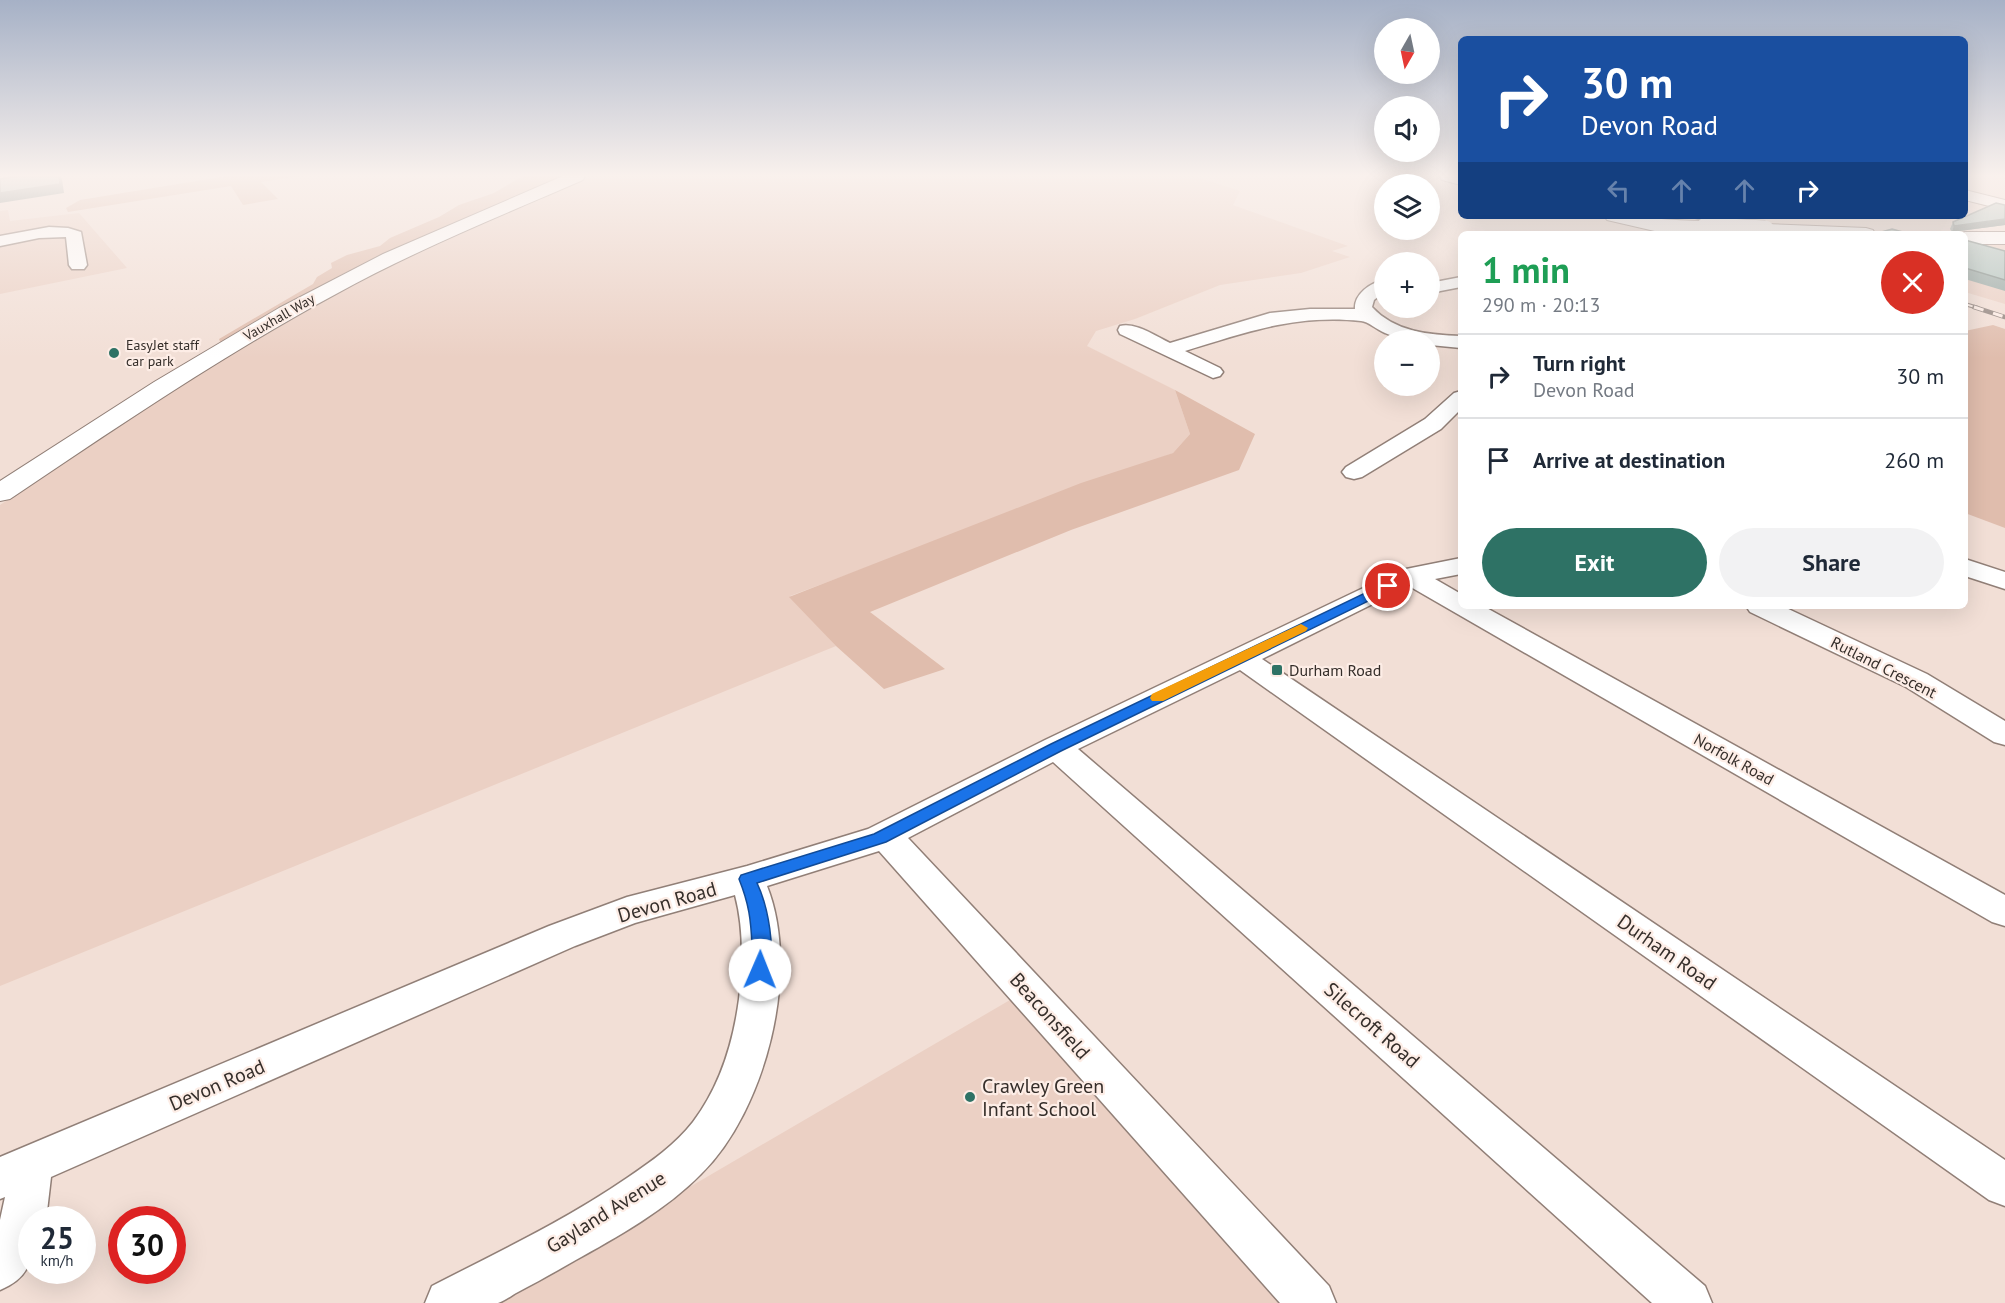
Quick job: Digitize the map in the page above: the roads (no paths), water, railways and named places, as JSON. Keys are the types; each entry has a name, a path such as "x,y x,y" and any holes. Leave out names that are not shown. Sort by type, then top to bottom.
{"main road":[{"name":"Vauxhall Way","path":"0,493 203,361 286,312 383,262 440,237"},
{"path":"1968,238 2005,238"}],"street":[{"path":"0,241 26,237"},
{"path":"75,237 78,265"},
{"path":"1440,271 1458,269"},
{"path":"1440,286 1458,283"},
{"path":"1374,295 1364,301 1363,309 1367,315 1380,324 1421,338 1458,342"},
{"path":"1168,351 1270,319 1310,315 1367,315"},
{"path":"1127,330 1213,372"},
{"path":"1354,472 1433,424 1458,400"},
{"name":"Devon Road","path":"15,1171 562,936 627,911 747,879 886,836 1056,747 1410,576 1458,567"},
{"path":"1968,568 2005,581"},
{"name":"Norfolk Road","path":"1410,576 1458,603"},
{"name":"Norfolk Road","path":"1469,609 2005,912"},
{"name":"Rutland Crescent","path":"1778,609 1797,612 1903,675 1978,716 2005,735"},
{"name":"Durham Road","path":"1241,657 2005,1185"},
{"name":"Silecroft Road","path":"1056,747 1688,1303"},
{"name":"Beaconsfield","path":"886,836 1312,1303"},
{"name":"Gayland Avenue","path":"449,1303 614,1212 660,1181 694,1153 720,1117 743,1070 757,1012 761,949 758,903 747,879"},
{"path":"0,1267 12,1253 29,1198 15,1171"}],"railway":[{"path":"1968,305 1978,308"},
{"path":"1974,307 2005,317"}],"place":[{"name":"EasyJet staff car park","path":"114,353"},
{"name":"Durham Road","path":"1277,670"},
{"name":"Crawley Green Infant School","path":"970,1097"}]}
